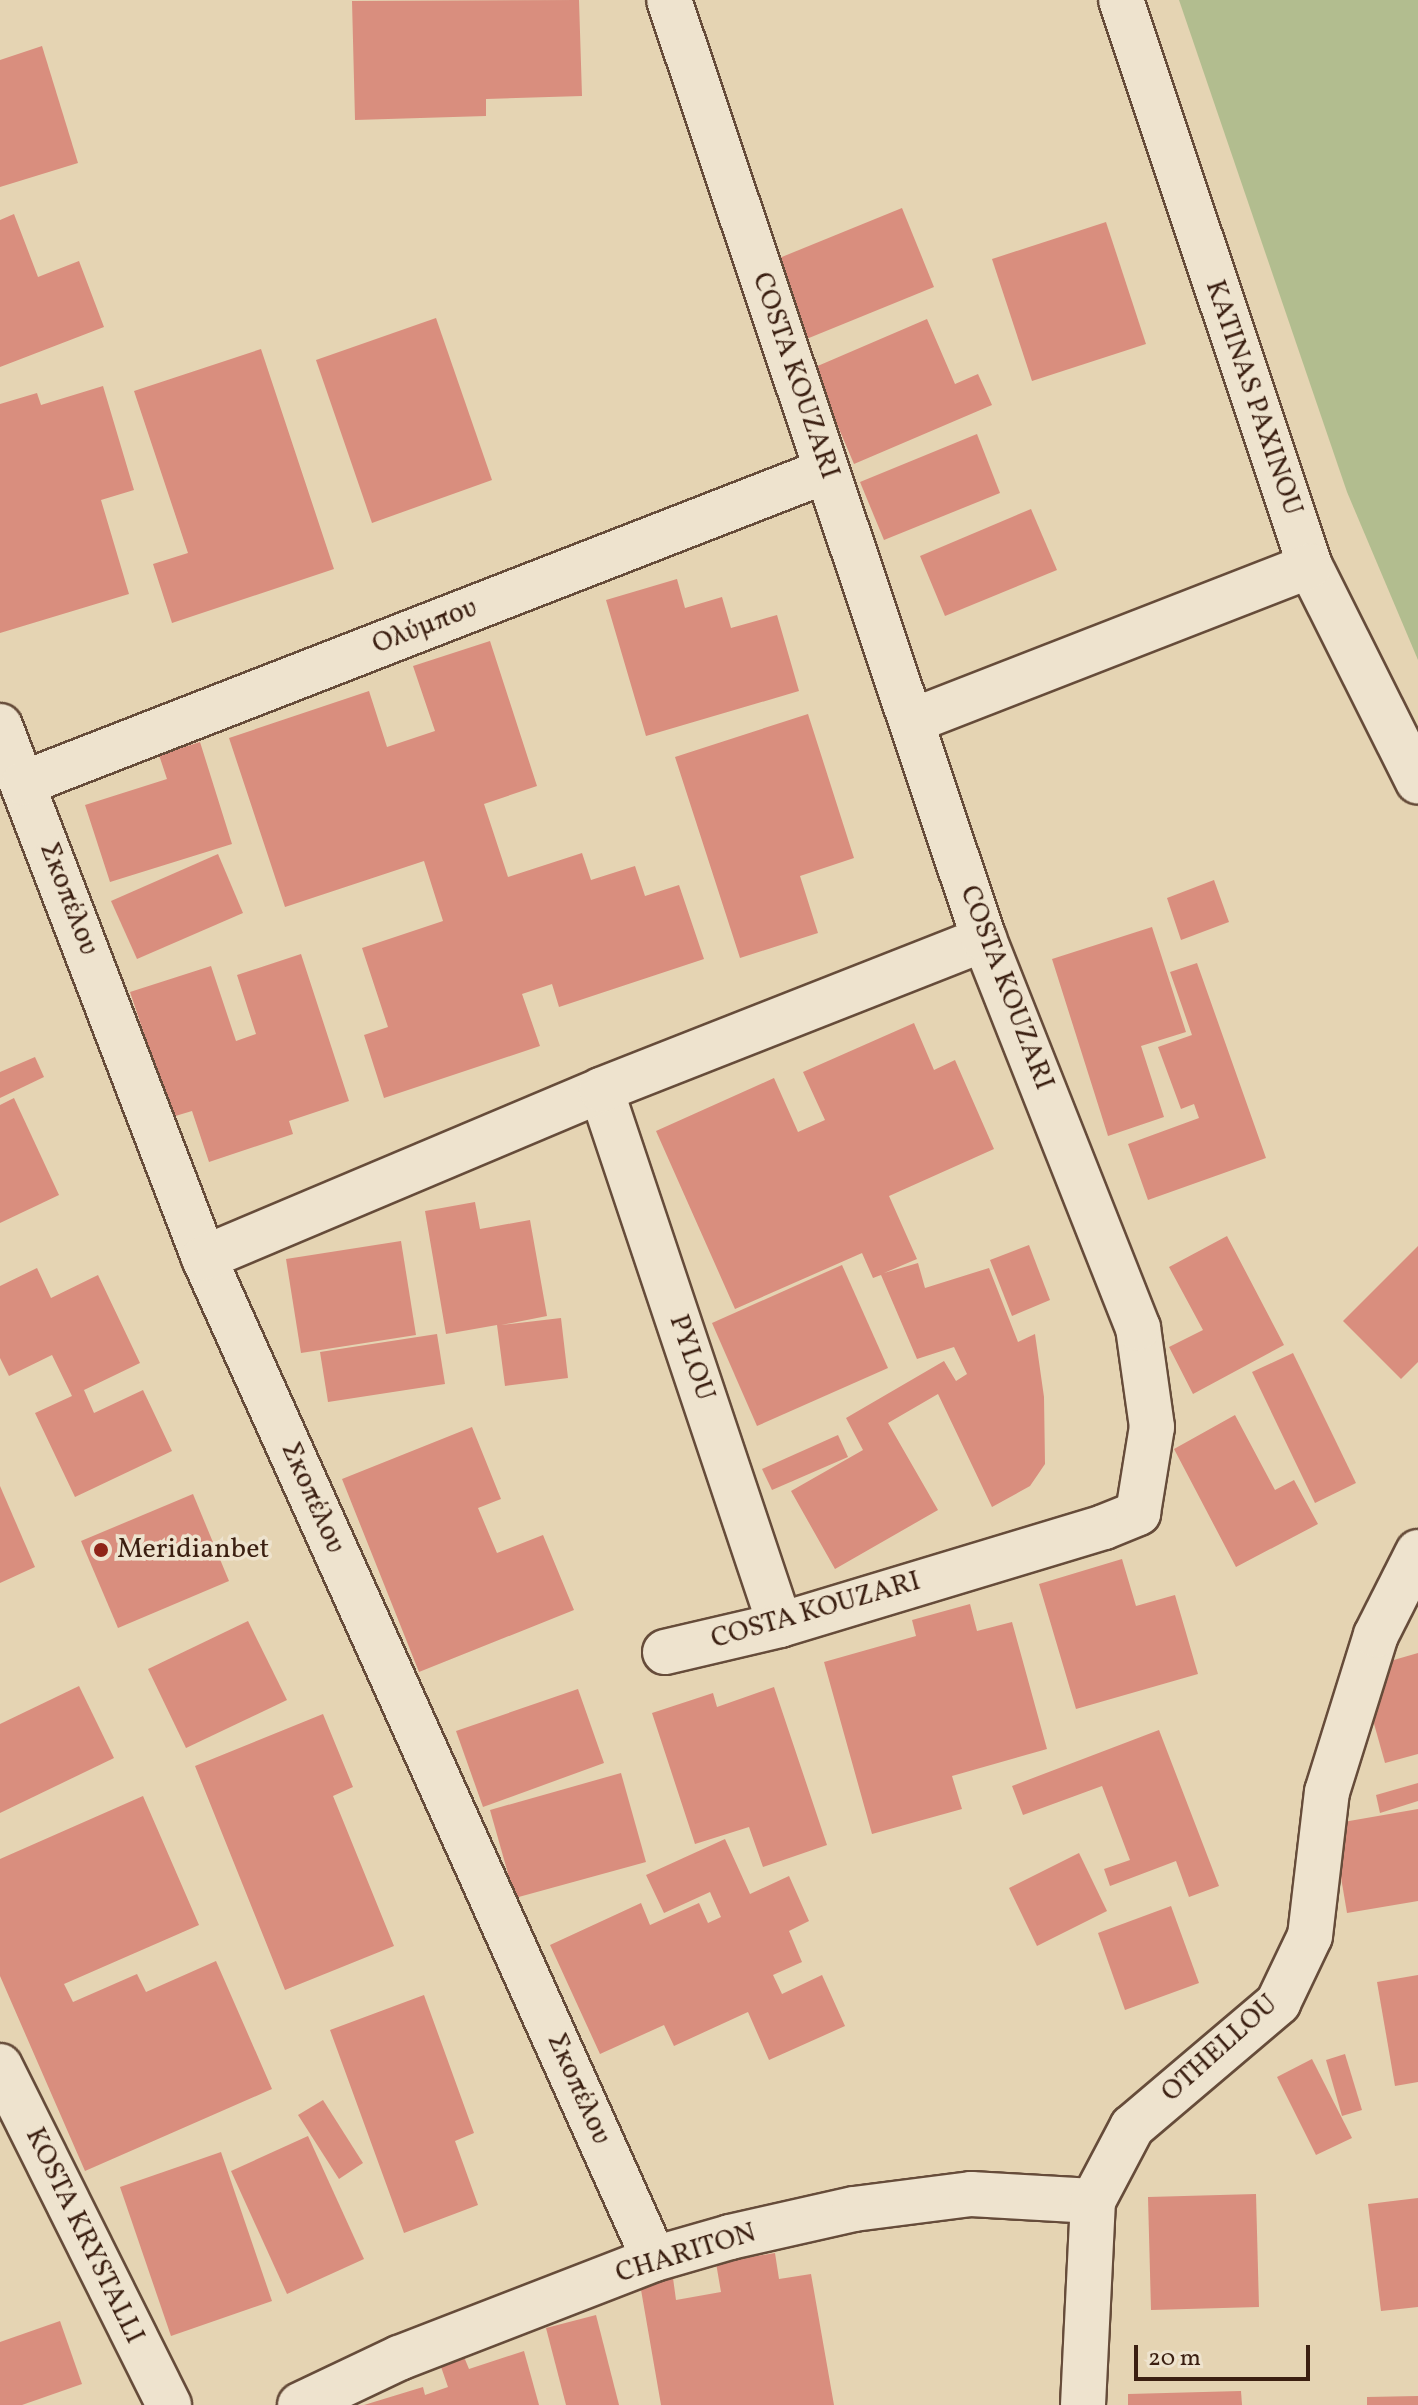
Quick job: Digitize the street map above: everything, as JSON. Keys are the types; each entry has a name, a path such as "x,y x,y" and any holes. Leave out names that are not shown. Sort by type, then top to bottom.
{"street":[{"name":"COSTA KOUZARI","path":"665,1652 780,1625 1104,1527 1138,1513 1152,1427 1138,1328 984,939 669,0"},
{"name":"KATINAS PAXINOU","path":"1121,0 1310,566 1418,782"},
{"name":"Ολύμπου","path":"24,783 826,471"},
{"path":"912,721 1310,566"},
{"name":"Σκοπέλου","path":"0,726 204,1258 654,2259"},
{"path":"204,1258 601,1090 984,939"},
{"name":"PYLOU","path":"601,1090 780,1625"},
{"name":"OTHELLOU","path":"1083,2405 1093,2201 1132,2127 1278,2003 1310,1936 1327,1792 1376,1635 1418,1552"},
{"name":"KOSTA KRYSTALLI","path":"0,2066 169,2405"},
{"name":"CHARITON","path":"300,2405 399,2358 654,2259 730,2237 854,2209 971,2194 1093,2201"}],"green space":[{"path":"1179,0 1418,0 1418,660 1347,492"}],"building":[{"path":"579,0 582,96 486,99 486,116 355,120 352,1"},
{"path":"42,46 78,163 0,187 0,60"},
{"path":"902,208 934,287 804,340 772,261"},
{"path":"14,214 38,277 79,261 104,327 0,367 0,220"},
{"path":"1106,222 1146,344 1032,381 992,259"},
{"path":"436,318 492,480 372,523 316,360"},
{"path":"927,319 955,384 978,374 992,405 854,464 813,368"},
{"path":"261,349 334,569 172,623 153,564 188,553 134,391"},
{"path":"103,386 134,490 101,500 129,594 0,633 0,404 37,393 41,405"},
{"path":"977,434 1000,493 884,540 860,482"},
{"path":"1031,509 1057,570 945,616 920,556"},
{"path":"677,579 685,608 722,597 731,628 777,615 799,691 646,736 606,600"},
{"path":"490,641 537,786 484,804 508,877 582,853 591,880 635,866 645,896 679,885 704,959 559,1007 552,984 522,994 540,1046 384,1098 364,1035 388,1027 362,948 443,921 424,861 285,907 229,738 369,691 387,747 435,731 413,666"},
{"path":"808,714 854,858 800,876 818,933 740,958 675,757"},
{"path":"200,742 232,844 110,882 85,805 167,779 159,755"},
{"path":"218,854 243,913 137,959 111,901"},
{"path":"1214,880 1229,922 1181,940 1167,898"},
{"path":"1152,927 1186,1032 1141,1046 1164,1117 1108,1136 1052,959"},
{"path":"301,954 349,1101 289,1121 293,1134 209,1162 192,1111 172,1117 130,992 211,966 236,1041 256,1034 237,975"},
{"path":"1197,963 1266,1158 1148,1200 1128,1144 1199,1118 1194,1104 1181,1109 1158,1047 1192,1035 1170,972"},
{"path":"914,1023 934,1070 955,1060 994,1149 889,1196 917,1259 884,1273 918,1263 925,1288 989,1268 1018,1342 1035,1334 1044,1397 1045,1464 1030,1486 992,1507 938,1394 888,1423 938,1510 835,1569 791,1491 863,1450 846,1418 944,1361 956,1381 967,1374 954,1347 917,1359 881,1275 873,1278 862,1253 735,1309 656,1131 774,1078 798,1132 825,1120 803,1072"},
{"path":"35,1057 44,1077 0,1098 0,1072"},
{"path":"14,1098 59,1195 0,1223 0,1105"},
{"path":"475,1202 480,1229 530,1220 547,1316 501,1325 561,1318 568,1378 505,1386 497,1325 446,1334 425,1211"},
{"path":"1227,1236 1284,1345 1193,1394 1169,1347 1203,1330 1169,1267"},
{"path":"401,1241 416,1335 301,1353 286,1259"},
{"path":"1029,1245 1050,1300 1012,1316 990,1260"},
{"path":"1418,1246 1418,1362 1401,1379 1343,1321"},
{"path":"842,1265 888,1368 757,1426 712,1323"},
{"path":"37,1268 51,1298 98,1275 140,1363 84,1390 94,1413 143,1390 172,1451 75,1497 35,1413 72,1396 52,1355 9,1376 0,1358 0,1286"},
{"path":"437,1334 445,1384 328,1402 320,1352"},
{"path":"1293,1353 1356,1483 1315,1503 1252,1372"},
{"path":"1235,1415 1275,1490 1294,1480 1318,1524 1236,1567 1174,1449"},
{"path":"472,1427 501,1499 478,1508 497,1553 543,1535 574,1610 419,1672 342,1479"},
{"path":"838,1435 848,1457 772,1490 762,1469"},
{"path":"0,1486 35,1567 0,1583"},
{"path":"193,1494 229,1581 118,1628 81,1541"},
{"path":"1122,1559 1136,1606 1175,1595 1198,1674 1076,1709 1039,1584"},
{"path":"970,1604 977,1631 1012,1622 1047,1749 952,1776 962,1809 872,1834 824,1662 916,1636 912,1620"},
{"path":"248,1621 287,1700 186,1748 148,1669"},
{"path":"1418,1653 1418,1754 1385,1763 1359,1670"},
{"path":"79,1686 114,1758 0,1813 0,1724"},
{"path":"774,1687 827,1845 763,1867 749,1827 695,1844 652,1713 713,1693 717,1707"},
{"path":"578,1689 604,1763 483,1807 456,1731"},
{"path":"323,1714 353,1787 333,1796 394,1946 285,1990 195,1766"},
{"path":"1159,1730 1219,1886 1189,1897 1176,1861 1110,1886 1104,1869 1130,1860 1102,1786 1023,1815 1012,1786"},
{"path":"621,1773 646,1862 515,1898 490,1810"},
{"path":"1418,1783 1418,1801 1380,1813 1376,1795"},
{"path":"143,1796 199,1925 64,1984 73,2002 137,1974 146,1992 216,1961 272,2089 85,2171 0,1976 0,1859"},
{"path":"1418,1809 1418,1901 1347,1913 1332,1824"},
{"path":"725,1839 750,1894 789,1876 809,1921 789,1931 802,1962 773,1975 782,1994 822,1975 845,2026 769,2060 748,2012 674,2046 664,2025 600,2054 550,1945 641,1903 650,1925 699,1903 708,1923 721,1917 710,1892 664,1913 646,1875"},
{"path":"1079,1853 1107,1911 1037,1946 1009,1888"},
{"path":"1171,1906 1199,1983 1125,2010 1098,1933"},
{"path":"1418,1975 1418,2082 1395,2086 1377,1982"},
{"path":"424,1995 474,2133 455,2141 478,2205 404,2233 330,2030"},
{"path":"1345,2054 1362,2110 1342,2116 1326,2060"},
{"path":"1312,2059 1352,2138 1316,2155 1277,2077"},
{"path":"323,2100 363,2163 339,2179 298,2115"},
{"path":"308,2136 364,2259 287,2294 231,2171"},
{"path":"221,2152 272,2301 171,2336 120,2187"},
{"path":"1256,2194 1259,2307 1151,2310 1148,2197"},
{"path":"1418,2198 1418,2307 1381,2311 1368,2204"},
{"path":"775,2253 779,2279 811,2274 834,2405 661,2405 640,2284 673,2278 676,2300 721,2292 716,2263"},
{"path":"596,2315 619,2405 566,2405 546,2328"},
{"path":"60,2321 82,2384 22,2405 0,2405 0,2342"},
{"path":"524,2351 539,2405 364,2405 423,2387 425,2395 448,2387 439,2361 462,2352 469,2369"},
{"path":"1241,2391 1242,2405 1128,2405 1128,2394"},
{"path":"1418,2396 1418,2405 1367,2405 1367,2397"}],"place":[{"name":"Meridianbet","path":"101,1550"}]}
